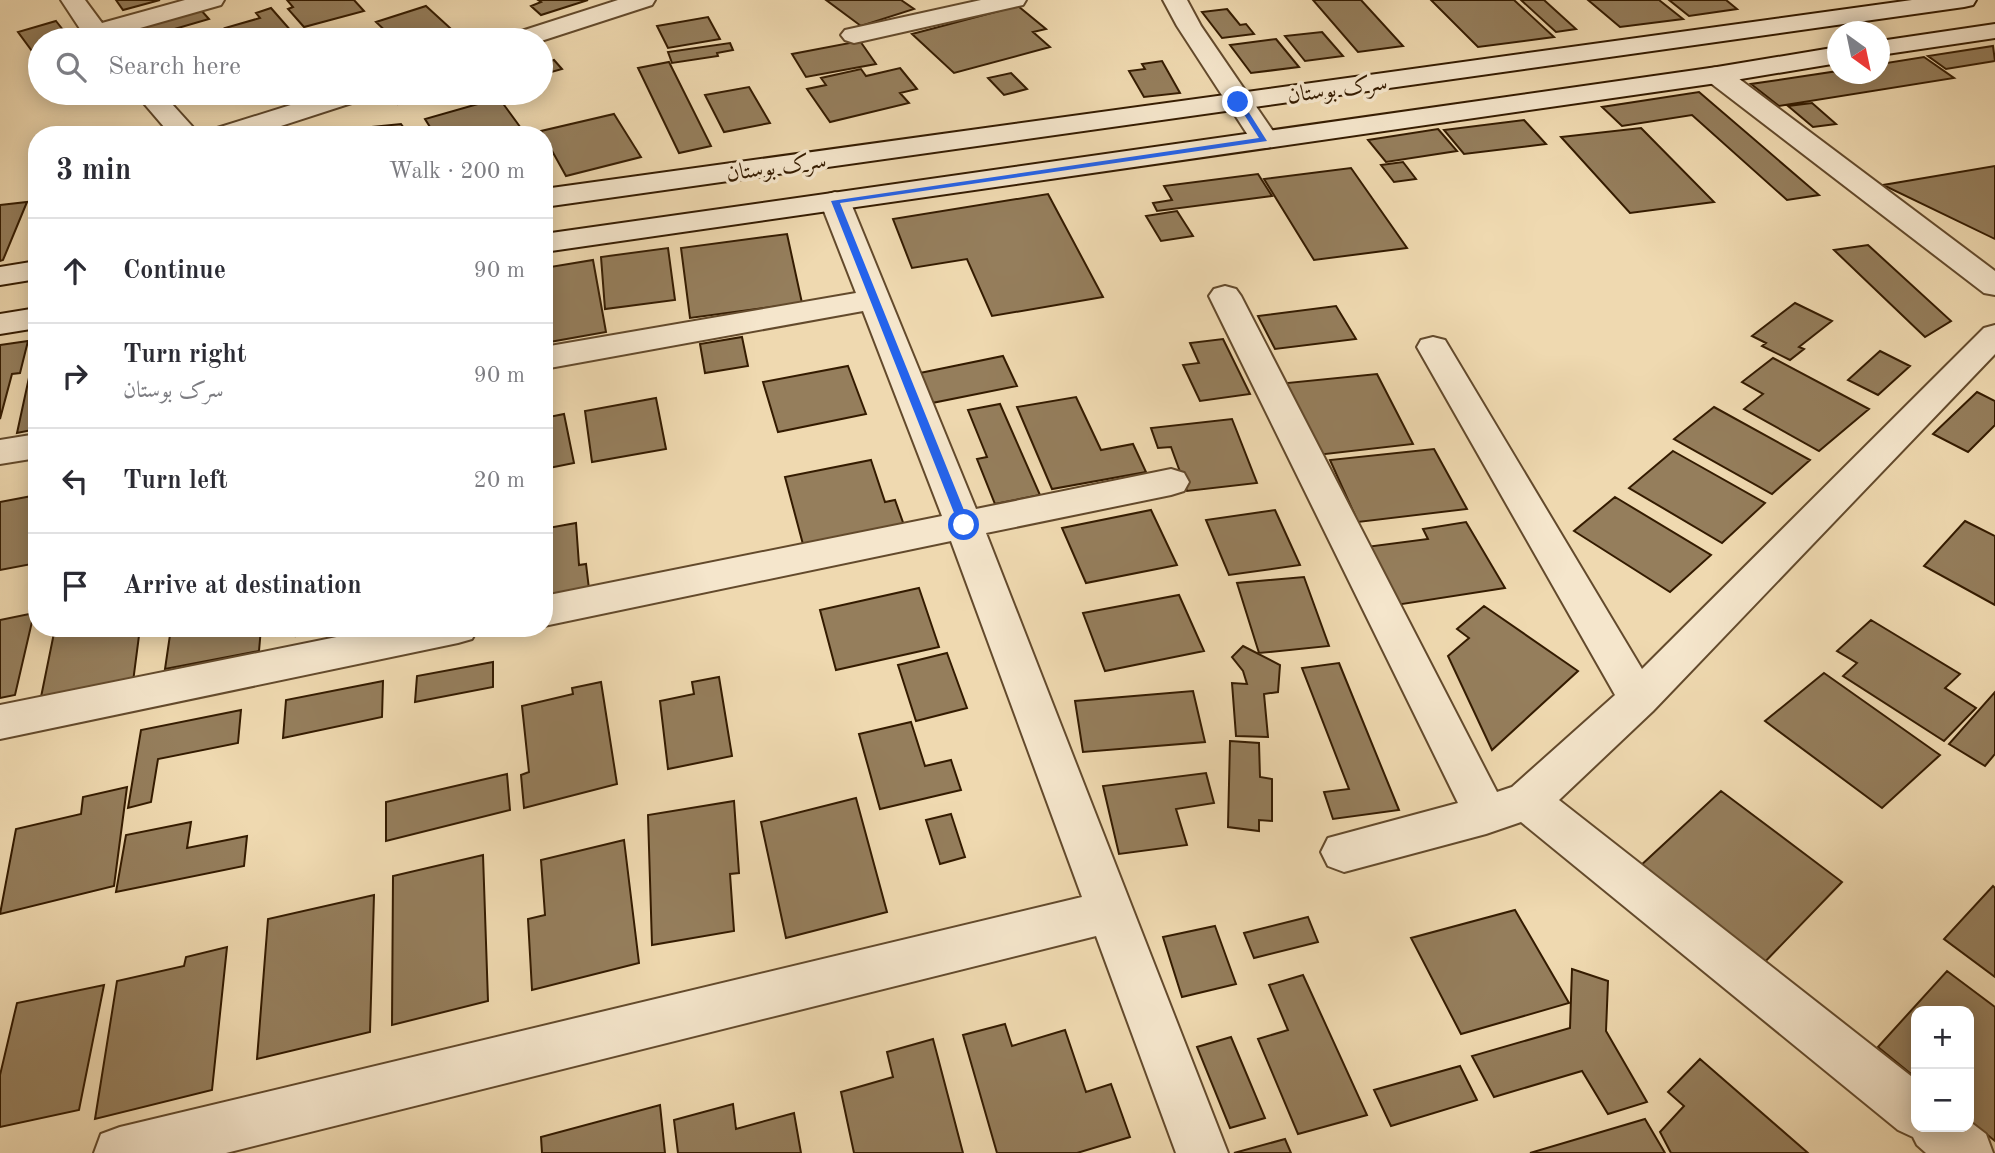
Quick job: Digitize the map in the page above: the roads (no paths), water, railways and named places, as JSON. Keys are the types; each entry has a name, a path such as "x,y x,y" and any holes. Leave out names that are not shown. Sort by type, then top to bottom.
{"street":[{"path":"73,0 92,28"},
{"path":"126,28 212,0"},
{"path":"553,29 643,0"},
{"path":"854,35 1014,0"},
{"path":"1175,0 1238,102 1265,140"},
{"name":"سرک بوستان","path":"553,197 1964,0"},
{"path":"1890,47 1995,31"},
{"name":"سرک بوستان","path":"553,242 1717,75 1827,57"},
{"path":"1717,75 1995,286"},
{"path":"159,105 178,126"},
{"path":"252,126 318,105"},
{"path":"835,201 964,525 1202,1153"},
{"path":"0,276 28,271"},
{"path":"1225,296 1507,808 1911,1108"},
{"path":"553,356 874,299"},
{"path":"0,324 28,319"},
{"path":"1344,852 1507,808 1568,766 1638,699 1995,335"},
{"path":"1433,347 1638,699"},
{"path":"0,452 28,447"},
{"path":"553,609 1171,482"},
{"path":"0,722 414,637"},
{"path":"120,1153 1109,912"},
{"path":"1941,1132 1968,1153"}]}
